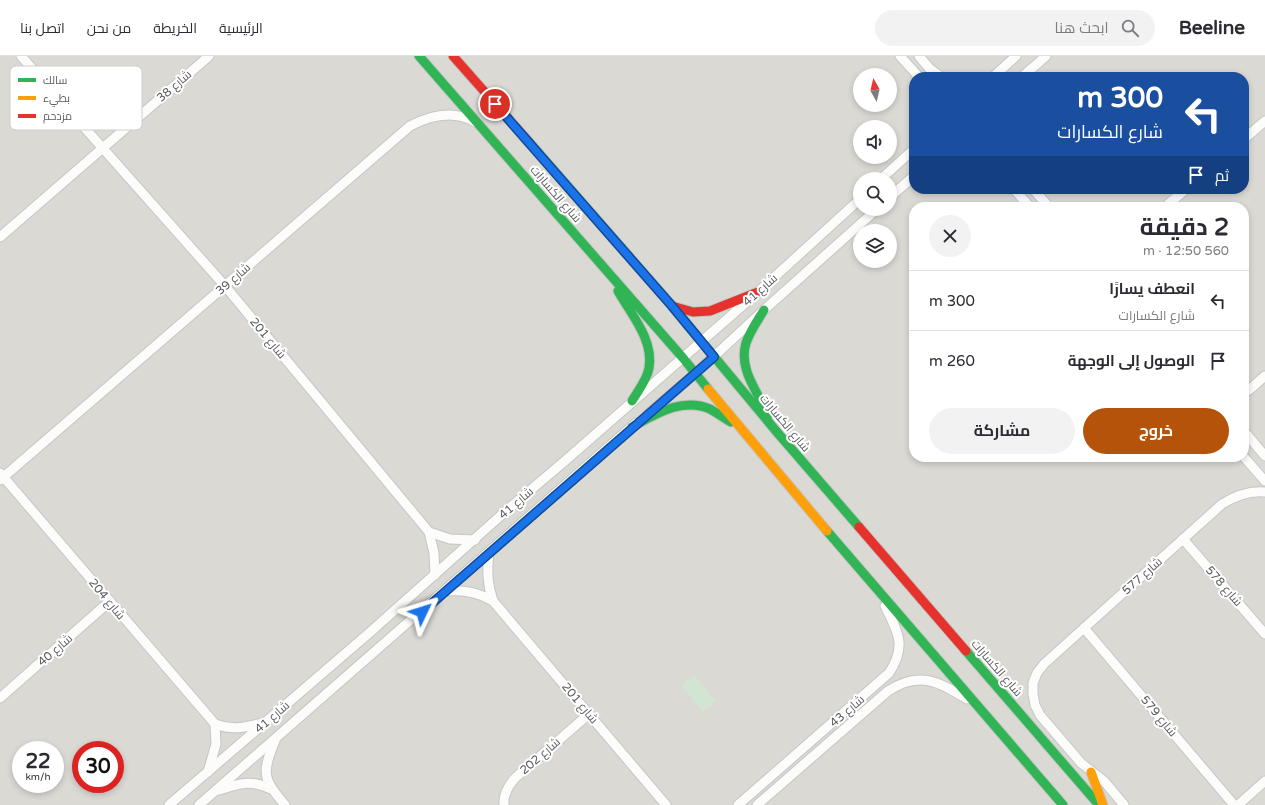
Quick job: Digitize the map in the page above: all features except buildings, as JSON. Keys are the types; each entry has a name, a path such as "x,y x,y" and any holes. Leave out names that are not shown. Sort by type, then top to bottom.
{"street":[{"path":"21,56 30,66"},
{"name":"شارع 38","path":"142,114 209,56"},
{"name":"شارع الكسارات","path":"419,56 683,358 738,426 878,592 1063,805"},
{"name":"شارع الكسارات","path":"454,56 672,306 776,431 1099,805"},
{"path":"900,56 914,72"},
{"path":"919,56 934,72"},
{"path":"998,72 1016,56"},
{"path":"1028,72 1046,56"},
{"name":"شارع 39","path":"1,477 410,126 424,119 438,115 453,115 467,118 480,125"},
{"path":"1249,135 1265,121"},
{"path":"87,130 103,148"},
{"name":"شارع 38","path":"0,236 124,130"},
{"name":"شارع 201","path":"103,148 225,286 429,532 434,553 434,575"},
{"path":"889,172 909,154"},
{"path":"897,191 909,180"},
{"path":"1018,194 1026,202"},
{"path":"1037,194 1045,202"},
{"path":"1171,202 1180,194"},
{"name":"شارع 41","path":"169,805 208,773 507,510 683,358 758,292 853,204"},
{"name":"شارع 41","path":"199,805 446,591 632,427 696,374 764,310 869,216"},
{"path":"607,270 626,307 647,340 650,353 650,366 646,379 632,401"},
{"path":"672,306 693,312 710,311 758,292"},
{"path":"764,310 746,343 744,361 746,371 764,404 776,431"},
{"path":"1249,391 1265,376"},
{"path":"632,427 676,405 688,404 699,405 709,409 738,426"},
{"path":"1249,437 1265,456"},
{"path":"1248,462 1265,481"},
{"name":"شارع 204","path":"1,477 215,724"},
{"name":"شارع 577","path":"1034,683 1037,673 1044,664 1222,504 1234,497 1248,492 1265,492"},
{"name":"شارع 201","path":"429,532 450,540 474,540"},
{"name":"شارع 578","path":"1183,539 1265,634"},
{"name":"شارع 201","path":"489,552 487,578 493,601"},
{"name":"شارع 201","path":"446,591 471,591 493,601 666,805"},
{"name":"شارع 43","path":"738,805 889,673 895,664 898,654 898,632 878,592"},
{"name":"شارع 40","path":"0,698 110,601"},
{"name":"شارع 579","path":"1084,628 1234,805"},
{"name":"شارع 43","path":"757,805 897,685 916,679 936,682 976,704"},
{"name":"شارع الكسارات","path":"1034,683 1033,694 1035,705 1040,715 1081,763 1104,781 1124,805"},
{"name":"شارع 202","path":"504,805 503,799 507,788 515,778 589,714"},
{"path":"208,773 216,744 215,724 224,728 234,729 266,722"},
{"path":"277,738 266,763 267,781 285,805"},
{"path":"1091,772 1103,805"},
{"path":"1238,805 1265,781"},
{"path":"215,792 243,783 258,784 272,789"}],"shaded area":[{"path":"0,56 1265,56 1265,805 0,805"}],"green space":[{"path":"694,675 716,701 703,712 681,686"}],"traffic: fast":[{"path":"419,56 683,358 708,389"},
{"path":"529,142 672,306 776,431 859,527"},
{"path":"618,291 645,337 650,358 646,377 632,401"},
{"path":"764,310 750,334 744,353 750,380 768,415"},
{"path":"632,427 660,412 679,406 689,405 710,409 731,422"},
{"path":"827,531 1063,805"},
{"path":"966,651 1099,805"}],"traffic: slow":[{"path":"708,389 827,531"},
{"path":"1091,772 1103,805"}],"traffic: jam":[{"path":"453,56 529,142"},
{"path":"672,306 693,312 710,311 758,292"},
{"path":"859,527 966,651"}],"route":[{"path":"422,612 632,427 696,374 714,357 672,306 495,104"}]}
